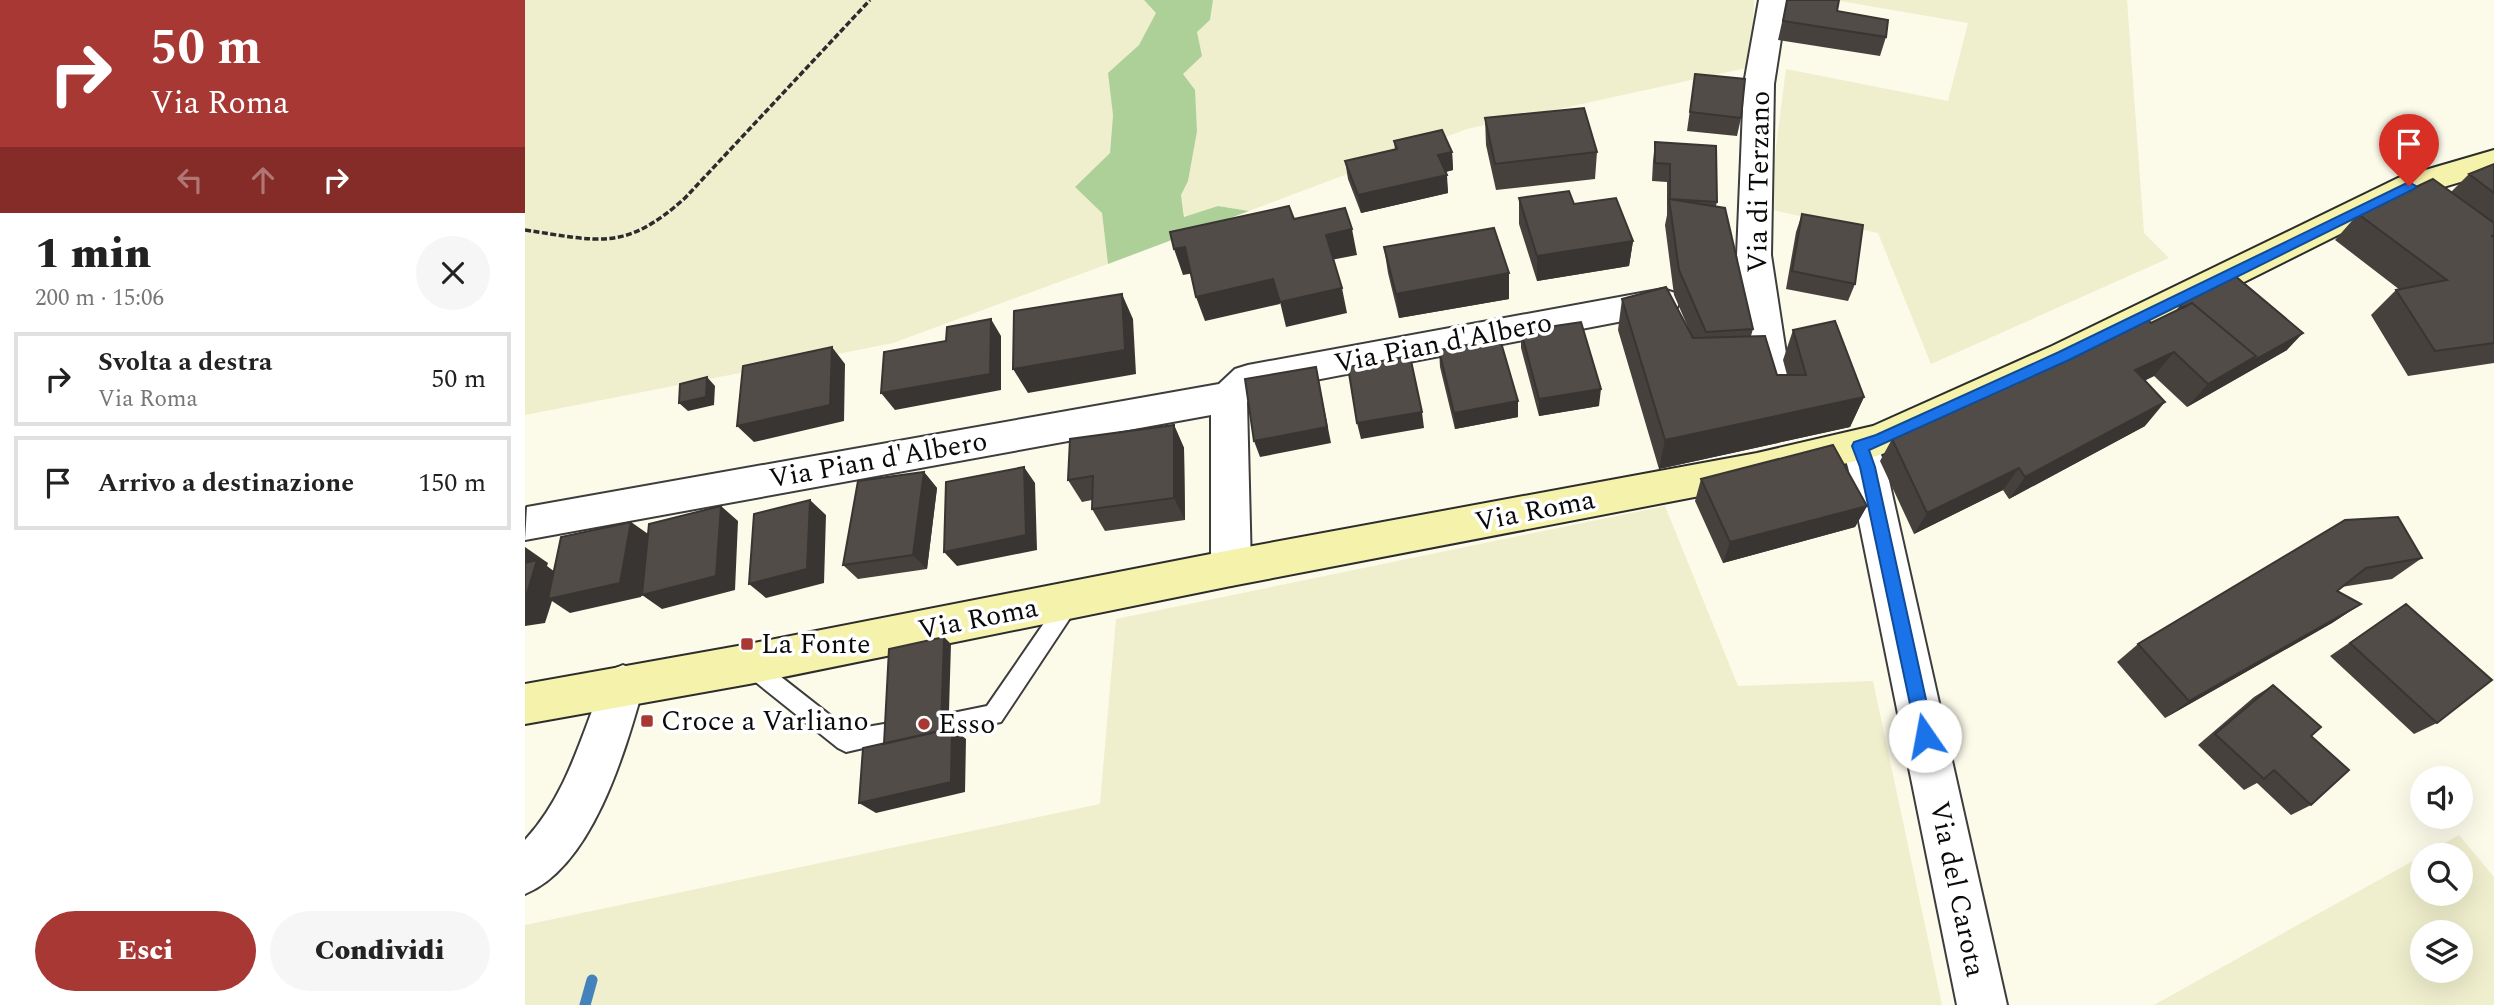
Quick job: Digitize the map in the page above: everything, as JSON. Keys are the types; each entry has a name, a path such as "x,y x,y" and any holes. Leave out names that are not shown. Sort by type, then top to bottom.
{"main road":[{"name":"Via Roma","path":"525,704 749,664 1797,451 1860,446 1880,440 2064,356 2415,190 2494,161"}],"street":[{"name":"Via di Terzano","path":"1773,0 1759,84 1754,255 1769,360 1782,403"},
{"name":"Via Pian d'Albero","path":"527,524 1229,397 1248,379 1663,302"},
{"path":"1229,397 1231,568"},
{"name":"Via del Carota","path":"1860,446 1870,480 1982,1005"},
{"path":"525,871 543,857 565,830 605,738 623,685"}],"lane":[{"path":"951,722 993,715 1070,600"},
{"path":"749,664 846,741 890,733"}],"path":[{"path":"525,230 585,239 622,239 653,225 685,198 870,0"}],"green space":[{"path":"525,0 1144,0 1157,13 1139,45 1109,73 1113,115 1110,153 1075,187 1102,213 1108,264 893,343 525,415"},
{"path":"1144,0 1213,0 1210,20 1197,32 1202,56 1183,74 1195,90 1197,131 1188,181 1181,195 1184,217 1218,206 1249,211 1108,264 1102,213 1075,187 1110,153 1113,115 1108,73 1139,45 1156,13"},
{"path":"1213,0 1754,0 1751,67 1467,129 1249,211 1218,206 1185,218 1181,195 1188,181 1183,74 1197,32 1210,20"},
{"path":"1834,0 2127,0 2144,233 2169,258 1931,364 1878,233 1768,209 1786,69 1948,101 1968,23"},
{"path":"1665,506 1738,686 1873,681 1942,1005 525,1005 525,925 1100,804 1116,619"},
{"path":"2459,835 2466,843 2445,843"},
{"path":"2473,852 2494,877 2494,1005 2154,1005 2410,862 2410,906 2473,906"}],"building":[{"path":"1787,0 1839,0 1837,11 1888,20 1886,37 1783,21"},
{"path":"1695,74 1745,79 1741,118 1690,112"},
{"path":"1584,108 1597,152 1495,164 1485,118"},
{"path":"1442,130 1452,152 1438,155 1447,175 1358,195 1345,161 1397,149 1394,141"},
{"path":"1655,142 1716,146 1717,202 1670,199 1670,164 1655,163"},
{"path":"2494,164 2494,193 2469,174"},
{"path":"2433,179 2494,223 2494,343 2435,351 2396,290 2447,280 2358,214"},
{"path":"1569,191 1574,204 1616,198 1633,241 1537,256 1519,198"},
{"path":"1669,199 1725,208 1753,329 1706,332 1679,270"},
{"path":"1289,206 1294,219 1345,208 1352,229 1326,235 1342,288 1280,302 1273,279 1196,297 1185,247 1174,249 1170,232"},
{"path":"1802,214 1863,225 1855,284 1792,271"},
{"path":"1494,228 1509,273 1396,294 1384,247"},
{"path":"2234,275 2303,333 2249,363 2256,356 2192,303 2183,308 2180,305"},
{"path":"1666,287 1693,338 1765,336 1777,375 1806,375 1793,330 1835,321 1864,397 1665,440 1622,299"},
{"path":"1122,294 1125,350 1013,369 1014,311"},
{"path":"2192,303 2256,356 2208,384 2174,352 2135,370 2165,402 2025,477 2019,468 1927,513 1892,439 2143,315 2151,323"},
{"path":"991,319 990,374 881,393 884,352 946,341 947,327"},
{"path":"1581,322 1601,389 1539,399 1521,331"},
{"path":"1500,339 1518,401 1454,413 1439,350"},
{"path":"832,347 830,405 737,426 743,366"},
{"path":"1410,356 1422,412 1357,423 1348,367"},
{"path":"1316,367 1327,427 1254,441 1245,379"},
{"path":"707,377 706,397 679,403 680,384"},
{"path":"1174,425 1174,498 1092,509 1093,476 1068,480 1070,439"},
{"path":"1833,445 1867,506 1730,542 1701,479"},
{"path":"1024,467 1026,535 944,552 946,482"},
{"path":"924,472 913,555 843,565 858,481"},
{"path":"810,500 807,569 749,584 754,514"},
{"path":"721,506 716,576 642,595 649,524"},
{"path":"2398,517 2422,558 2366,568 2337,591 2361,604 2189,701 2138,644 2345,520"},
{"path":"631,522 620,583 548,599 561,537"},
{"path":"537,560 525,600 525,563"},
{"path":"2406,604 2492,680 2437,723 2350,643"},
{"path":"944,637 941,731 884,744 889,649"},
{"path":"2273,685 2321,727 2311,736 2349,770 2311,805 2274,770 2264,779 2215,734"},
{"path":"952,728 951,782 859,803 863,748"}],"waterway":[{"path":"585,1005 592,980"}],"place":[{"name":"La Fonte","path":"747,644"},
{"name":"Croce a Varliano","path":"647,721"},
{"name":"Esso","path":"924,724"}],"route":[{"path":"1925,736 1867,467 1860,446 1880,440 2064,356 2409,186"}]}
